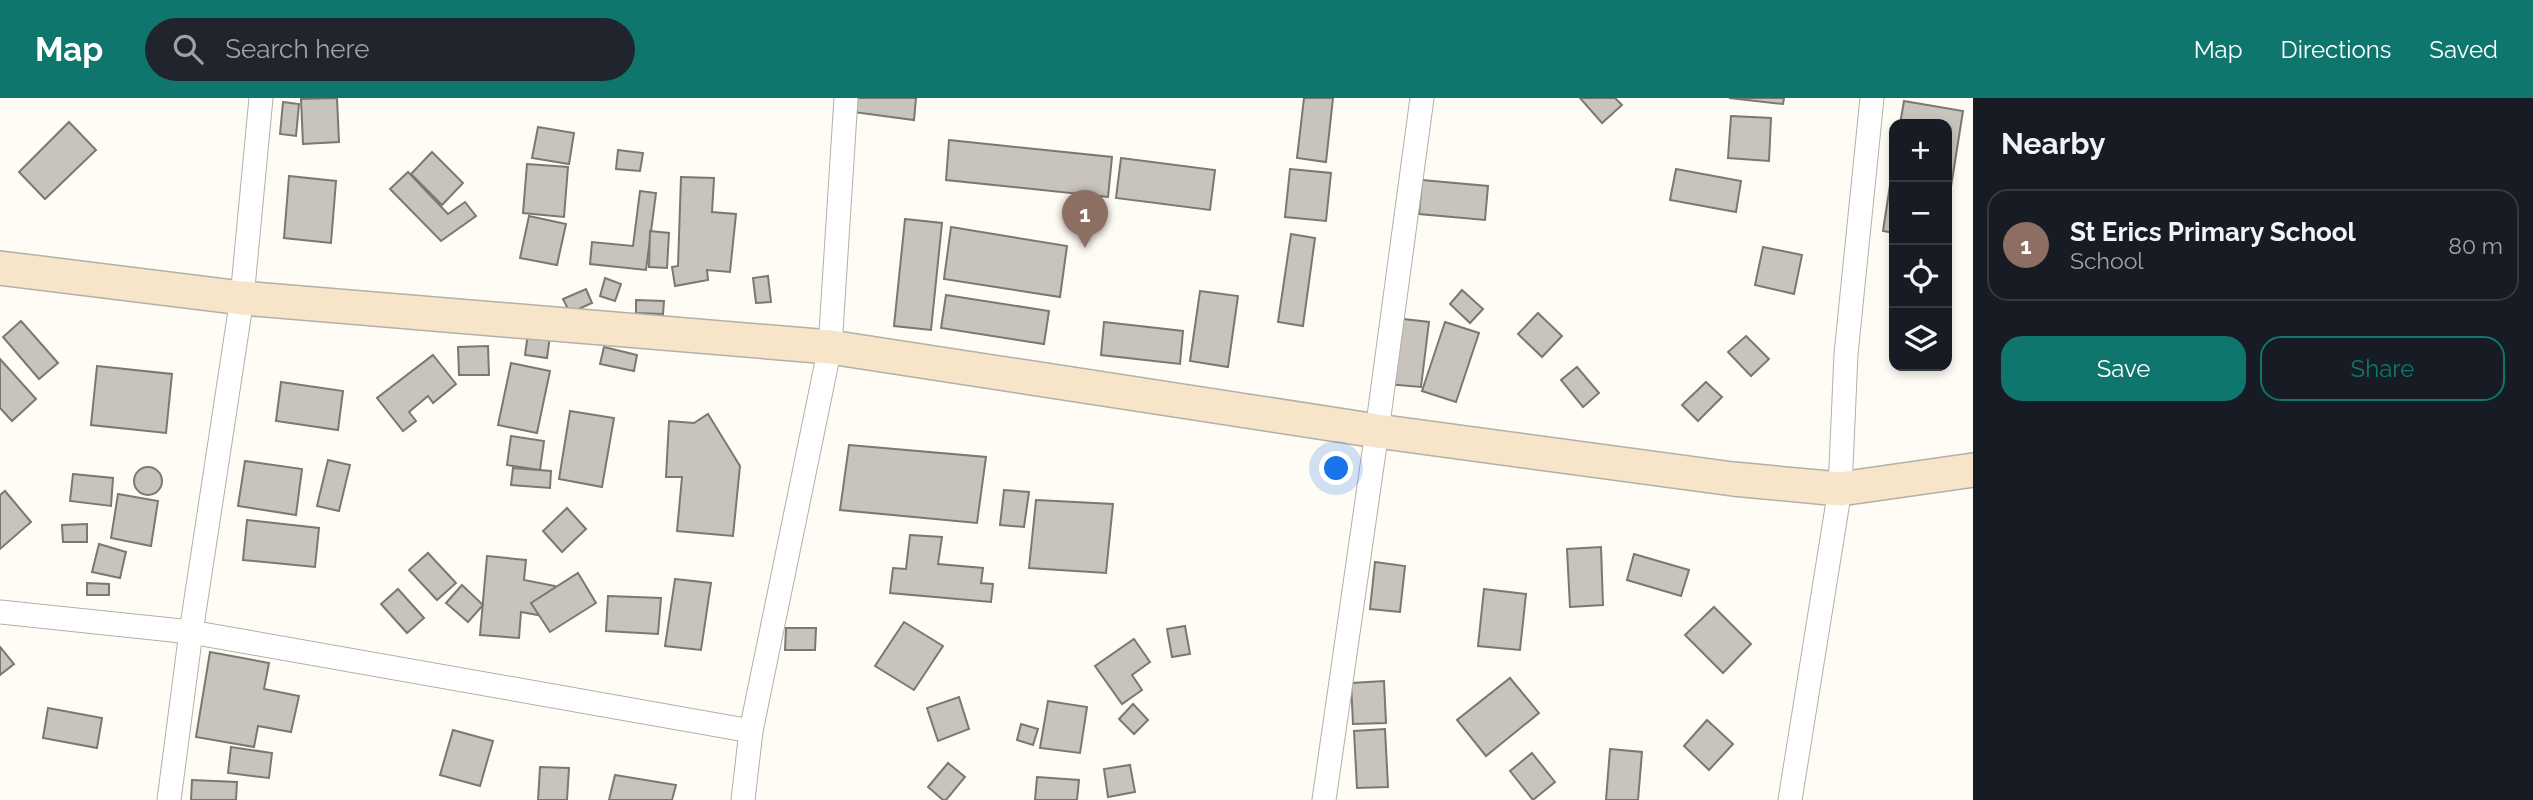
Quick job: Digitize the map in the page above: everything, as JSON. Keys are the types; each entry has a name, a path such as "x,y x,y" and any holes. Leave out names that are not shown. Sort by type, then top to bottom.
{"street":[{"path":"169,800 191,632 242,298 261,98"},
{"path":"743,800 751,731 830,347 846,98"},
{"path":"1324,800 1422,98"},
{"path":"1790,800 1840,489 1846,354 1872,98"},
{"path":"0,268 242,298 830,347 1377,431 1733,479 1840,489 1973,470"},
{"path":"0,612 191,632 751,731"}],"building":[{"path":"337,98 339,142 303,144 301,99"},
{"path":"855,98 916,98 914,120 853,112"},
{"path":"1304,98 1333,98 1326,162 1297,158"},
{"path":"1580,98 1615,98 1622,105 1602,123"},
{"path":"1729,98 1784,98 1783,104"},
{"path":"1904,101 1963,111 1952,180 1952,119 1901,119"},
{"path":"283,102 299,104 296,136 280,134"},
{"path":"1731,116 1771,118 1769,161 1728,158"},
{"path":"69,122 96,150 45,199 19,172"},
{"path":"538,127 574,133 569,164 532,158"},
{"path":"949,140 1112,157 1108,197 946,180"},
{"path":"618,150 643,153 640,171 616,169"},
{"path":"432,152 463,183 442,205 411,174"},
{"path":"1121,158 1215,170 1210,210 1116,198"},
{"path":"527,164 568,167 564,217 523,213"},
{"path":"1290,169 1331,173 1326,221 1285,217"},
{"path":"1676,169 1741,181 1736,212 1670,200"},
{"path":"408,172 448,214 465,202 476,216 441,241 390,189"},
{"path":"289,176 336,181 331,243 284,238"},
{"path":"681,177 714,178 712,212 736,214 730,272 707,270 708,280 675,286 672,267 678,266"},
{"path":"1422,180 1488,186 1485,220 1419,214"},
{"path":"640,191 656,193 646,270 590,264 592,242 633,246"},
{"path":"1889,192 1889,232 1883,231"},
{"path":"529,216 566,224 557,265 520,258"},
{"path":"905,219 942,223 931,330 894,326"},
{"path":"951,227 1067,246 1060,297 944,279"},
{"path":"650,231 669,233 667,268 649,267"},
{"path":"1291,234 1315,238 1303,326 1278,322"},
{"path":"1763,247 1802,255 1794,294 1755,285"},
{"path":"768,276 771,302 756,303 753,278"},
{"path":"605,278 621,284 615,301 600,296"},
{"path":"586,289 592,303 570,313 563,299"},
{"path":"1462,290 1483,309 1470,323 1450,304"},
{"path":"1200,291 1238,296 1228,367 1190,361"},
{"path":"946,295 1049,311 1044,344 941,328"},
{"path":"636,300 664,301 663,314 636,313"},
{"path":"1538,313 1562,336 1542,357 1518,334"},
{"path":"1395,318 1429,322 1421,387 1387,384"},
{"path":"21,321 58,363 39,379 3,337"},
{"path":"1104,322 1183,331 1180,364 1101,355"},
{"path":"1445,322 1479,333 1456,402 1422,391"},
{"path":"528,333 550,336 547,358 525,355"},
{"path":"1746,336 1769,359 1751,376 1728,352"},
{"path":"488,346 489,375 459,375 458,347"},
{"path":"604,347 637,355 634,371 600,364"},
{"path":"433,355 456,384 433,403 428,396 409,412 416,421 403,431 377,398"},
{"path":"0,359 36,399 12,421 0,408"},
{"path":"511,363 550,371 537,433 498,425"},
{"path":"97,366 172,374 166,433 91,425"},
{"path":"1577,367 1599,393 1583,407 1561,380"},
{"path":"281,382 343,391 338,430 276,421"},
{"path":"1706,382 1722,397 1698,421 1682,405"},
{"path":"570,411 614,418 602,487 559,479"},
{"path":"708,414 740,466 733,536 677,531 682,477 666,477 669,421 694,423"},
{"path":"511,436 544,441 540,470 507,465"},
{"path":"849,445 986,457 977,523 840,510"},
{"path":"328,460 350,465 339,511 317,506"},
{"path":"245,461 302,469 296,515 238,506"},
{"path":"148,467 158,471 162,481 158,491 148,495 138,491 134,481 138,471"},
{"path":"513,468 551,471 550,488 511,485"},
{"path":"73,474 113,478 111,506 70,501"},
{"path":"1004,490 1029,492 1024,527 1000,525"},
{"path":"5,491 31,522 0,549 0,495"},
{"path":"118,494 158,501 151,546 111,538"},
{"path":"1036,500 1113,504 1106,573 1029,568"},
{"path":"567,508 586,529 562,552 543,531"},
{"path":"247,520 319,528 315,567 243,560"},
{"path":"87,524 87,542 63,542 62,525"},
{"path":"910,535 942,537 938,564 983,568 981,583 993,584 991,602 890,593 893,568 906,569"},
{"path":"99,544 126,552 120,578 92,572"},
{"path":"1601,547 1603,605 1570,607 1567,549"},
{"path":"428,553 456,583 437,600 409,570"},
{"path":"1634,554 1689,570 1681,596 1627,580"},
{"path":"487,556 526,560 524,580 555,586 549,617 521,612 519,638 480,635"},
{"path":"1375,562 1405,566 1400,612 1370,609"},
{"path":"578,573 596,603 550,632 531,603"},
{"path":"675,579 711,583 701,650 665,646"},
{"path":"87,583 109,584 109,595 87,595"},
{"path":"462,585 483,605 468,622 446,603"},
{"path":"398,589 424,618 407,633 381,604"},
{"path":"1484,589 1526,594 1520,650 1478,646"},
{"path":"608,596 661,598 658,634 606,631"},
{"path":"1714,607 1751,644 1723,673 1685,635"},
{"path":"904,622 943,646 914,690 875,666"},
{"path":"1185,626 1190,654 1172,657 1167,629"},
{"path":"786,628 816,628 815,650 785,650"},
{"path":"1134,639 1150,662 1132,675 1142,690 1122,704 1095,666"},
{"path":"0,647 14,664 0,675"},
{"path":"210,652 269,663 264,689 299,696 291,732 258,726 254,747 196,737"},
{"path":"1510,678 1539,713 1486,756 1457,720"},
{"path":"1384,681 1386,723 1353,724 1351,683"},
{"path":"959,697 969,729 938,741 927,708"},
{"path":"1048,701 1087,707 1080,753 1040,748"},
{"path":"1133,704 1148,720 1134,734 1119,719"},
{"path":"48,708 102,718 97,748 43,738"},
{"path":"1707,720 1733,744 1709,770 1684,746"},
{"path":"1021,724 1038,729 1033,745 1017,740"},
{"path":"1385,729 1388,787 1357,788 1354,731"},
{"path":"453,730 493,741 480,786 440,775"},
{"path":"231,747 272,753 269,778 228,773"},
{"path":"1610,749 1642,752 1638,800 1606,800"},
{"path":"1532,753 1555,782 1533,800 1510,771"},
{"path":"948,763 965,777 946,800 943,800 928,787"},
{"path":"1130,765 1135,792 1108,797 1104,769"},
{"path":"540,767 569,768 567,800 538,800"},
{"path":"615,775 676,785 672,800 609,800"},
{"path":"1037,777 1079,780 1077,800 1035,800"},
{"path":"192,780 237,782 236,800 191,800"}],"place":[{"name":"St Erics Primary School","path":"1085,248"}]}
